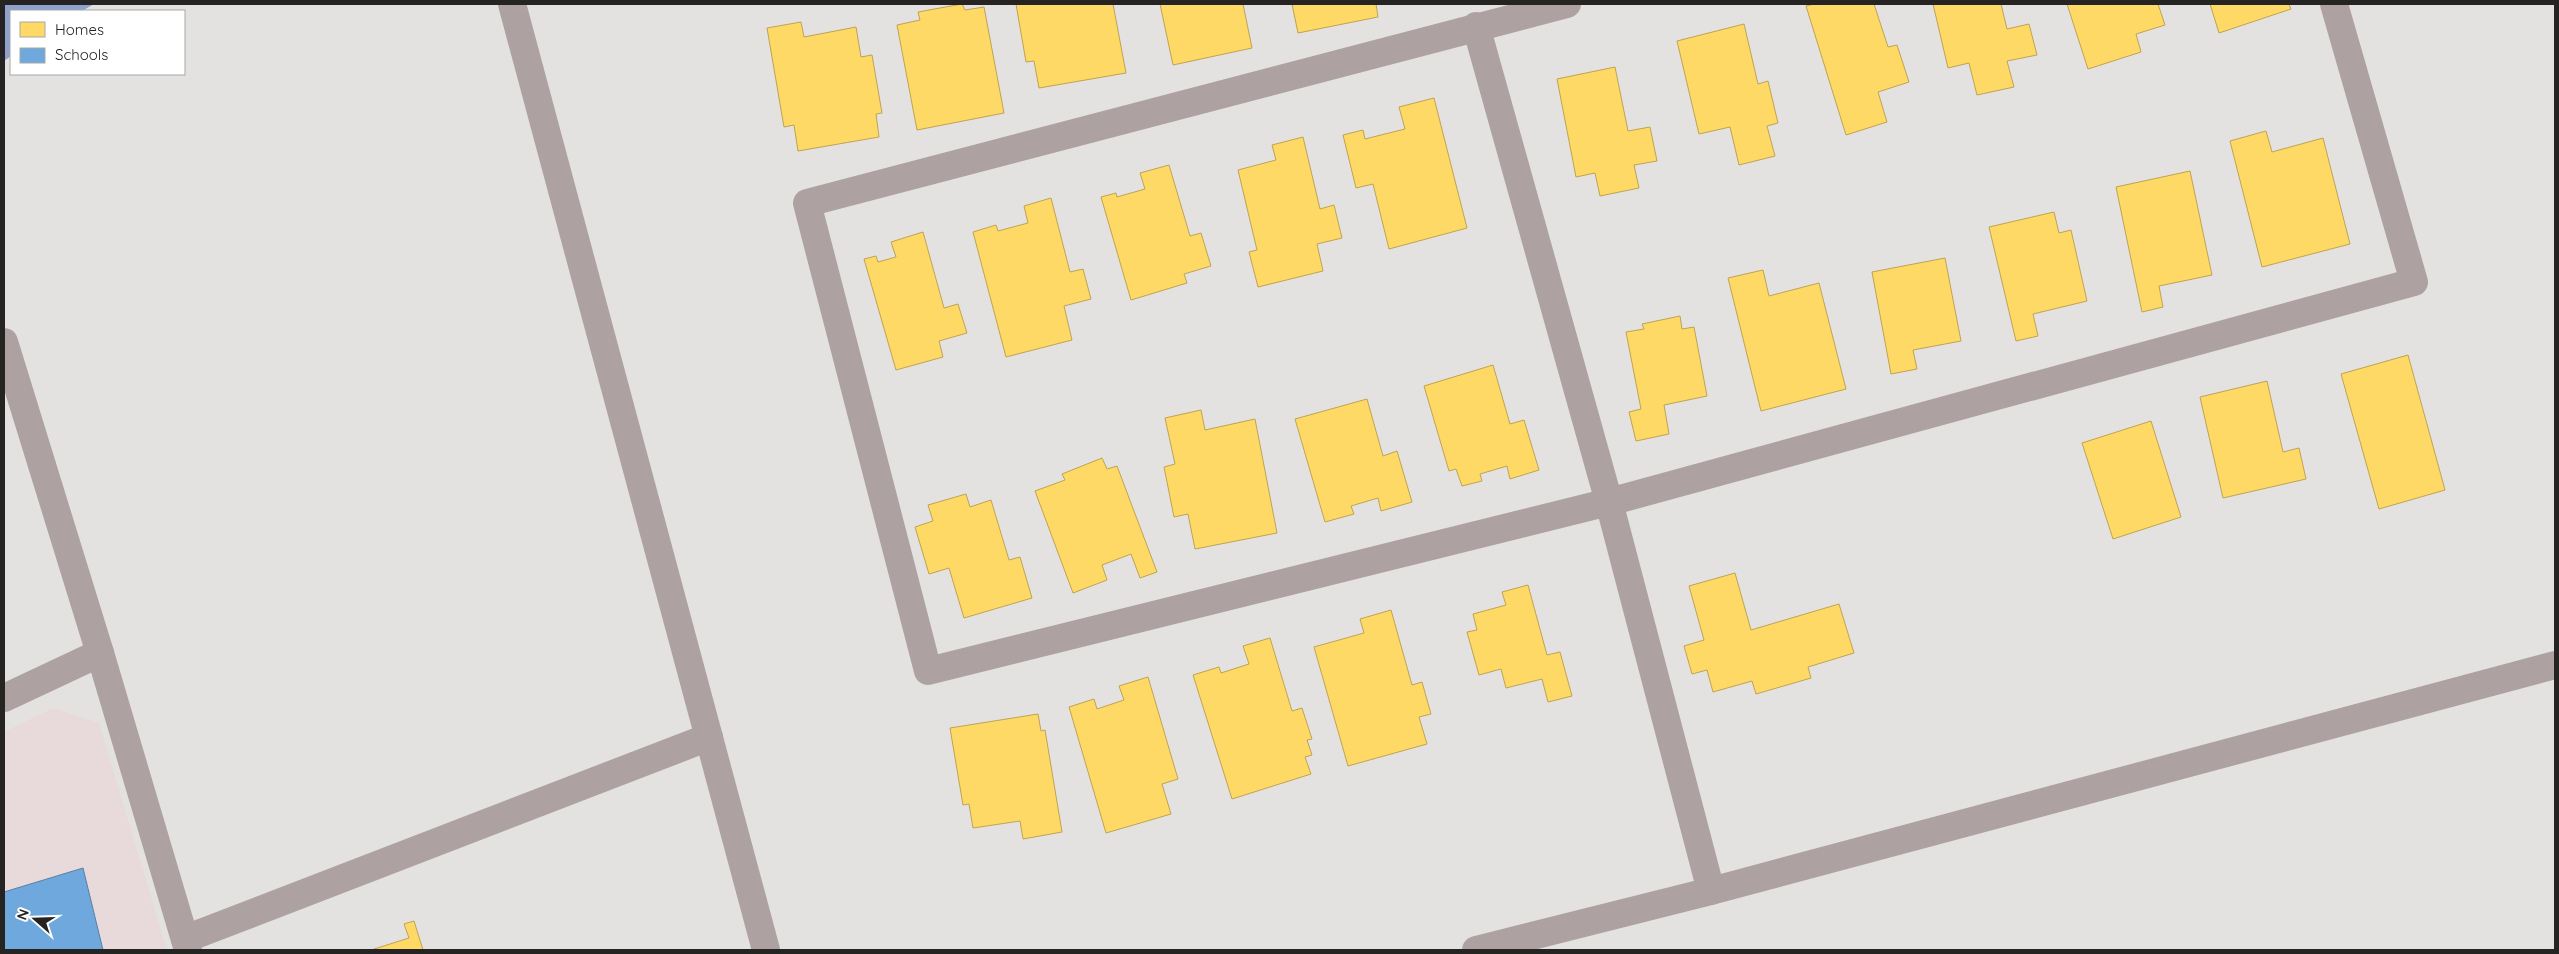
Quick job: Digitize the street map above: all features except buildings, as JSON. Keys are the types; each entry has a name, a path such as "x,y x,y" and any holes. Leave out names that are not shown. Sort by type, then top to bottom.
{"street":[{"path":"512,4 766,950"},
{"path":"1567,4 1476,26 807,203 928,671 1609,502 2414,282 2334,4"},
{"path":"1476,26 1609,502 1712,891"},
{"path":"4,342 100,653 186,945 709,737"},
{"path":"4,698 100,653"},
{"path":"1476,950 1712,891 2555,665"}],"shaded area":[{"path":"53,708 99,723 167,950 4,950 4,732"}],"water":[{"path":"4,4 94,4 84,10 10,10 10,57 4,61"}]}
